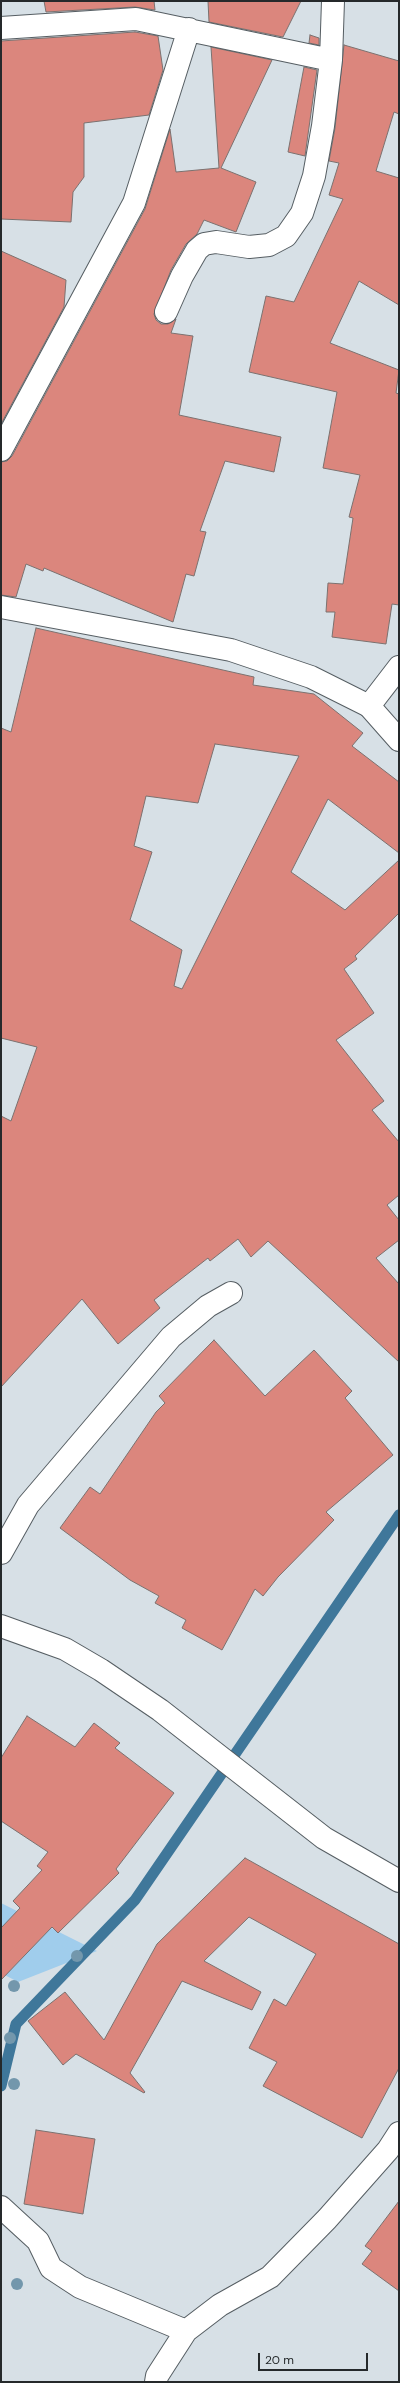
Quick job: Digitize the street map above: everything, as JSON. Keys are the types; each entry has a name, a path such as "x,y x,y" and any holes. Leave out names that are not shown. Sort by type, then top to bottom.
{"street":[{"path":"166,312 182,276 197,250 204,244 216,242 249,247 269,245 286,236 302,212 314,176 331,60 334,1"},
{"path":"1,28 136,19 331,60"},
{"path":"1,450 134,203 188,29"},
{"path":"1,607 231,650 311,677 369,706 399,740"},
{"path":"369,706 399,667"},
{"path":"1,1552 28,1505 171,1337 208,1306 231,1293"},
{"path":"1,1626 65,1649 102,1670 160,1710 324,1838 399,1881"},
{"path":"153,2380 186,2332 220,2305 270,2277 332,2213 388,2150 399,2133"},
{"path":"1,2207 38,2241 51,2268 80,2287 186,2332"}],"shaded area":[{"path":"1,1903 97,1951 18,1982 1,1973"}],"building":[{"path":"44,1 154,1 155,10 135,7 46,12"},
{"path":"208,1 301,1 283,37 209,22"},
{"path":"135,32 158,36 163,70 149,115 84,123 84,177 73,192 71,222 1,219 1,41"},
{"path":"310,35 319,38 319,45 309,43"},
{"path":"344,45 399,61 399,114 394,112 376,171 399,178 399,305 359,281 330,343 399,370 396,393 399,394 399,605 392,604 386,644 332,637 335,612 326,612 328,583 343,584 353,518 349,517 360,475 323,468 337,392 249,372 266,296 294,302 343,199 329,195 339,163 329,161 335,128"},
{"path":"211,47 272,60 221,168 256,182 236,232 204,220 197,234 186,244 171,270 154,314 156,320 161,324 168,324 176,319 171,333 193,336 179,415 281,437 274,472 225,461 200,531 206,532 194,576 186,574 173,622 44,568 43,571 26,564 16,597 1,595 1,462 7,461 12,456 145,209 170,129 176,172 219,168"},
{"path":"304,67 317,70 305,156 288,152"},
{"path":"1,251 66,280 64,307 1,424"},
{"path":"36,628 254,677 253,685 314,694 363,733 352,746 399,782 399,853 328,799 291,872 345,910 399,860 399,913 355,956 357,959 344,969 374,1013 336,1040 384,1101 372,1110 399,1142 399,1195 387,1205 399,1220 399,1240 376,1258 399,1284 399,1362 268,1241 251,1257 238,1239 210,1261 208,1258 154,1300 160,1308 118,1344 82,1299 1,1387 1,1116 11,1121 37,1047 1,1038 1,728 11,732","holes":["215,744 299,756 182,989 174,986 182,950 130,920 152,852 134,846 146,796 198,803"]},
{"path":"214,1340 265,1396 314,1350 352,1391 345,1398 393,1455 326,1512 334,1520 278,1577 263,1596 255,1589 222,1650 182,1628 186,1620 155,1603 159,1596 130,1580 60,1528 90,1487 100,1494 156,1412 165,1403 159,1396"},
{"path":"27,1716 75,1747 94,1723 120,1743 115,1748 174,1793 116,1869 119,1873 58,1933 52,1927 1,1980 1,1928 20,1908 13,1901 42,1870 37,1866 48,1852 1,1821 1,1758"},
{"path":"245,1858 399,1944 399,2068 362,2138 263,2086 277,2062 249,2048 274,1999 286,2006 316,1954 249,1917 204,1961 261,1992 252,2010 182,1981 130,2073 145,2092 144,2093 76,2054 63,2065 28,2021 65,1992 104,2040 157,1944"},
{"path":"36,2130 95,2139 83,2214 24,2204"},
{"path":"399,2201 399,2291 362,2264 372,2251 365,2246"}],"waterway":[{"path":"1,2086 16,2024 135,1900 399,1515"}]}
